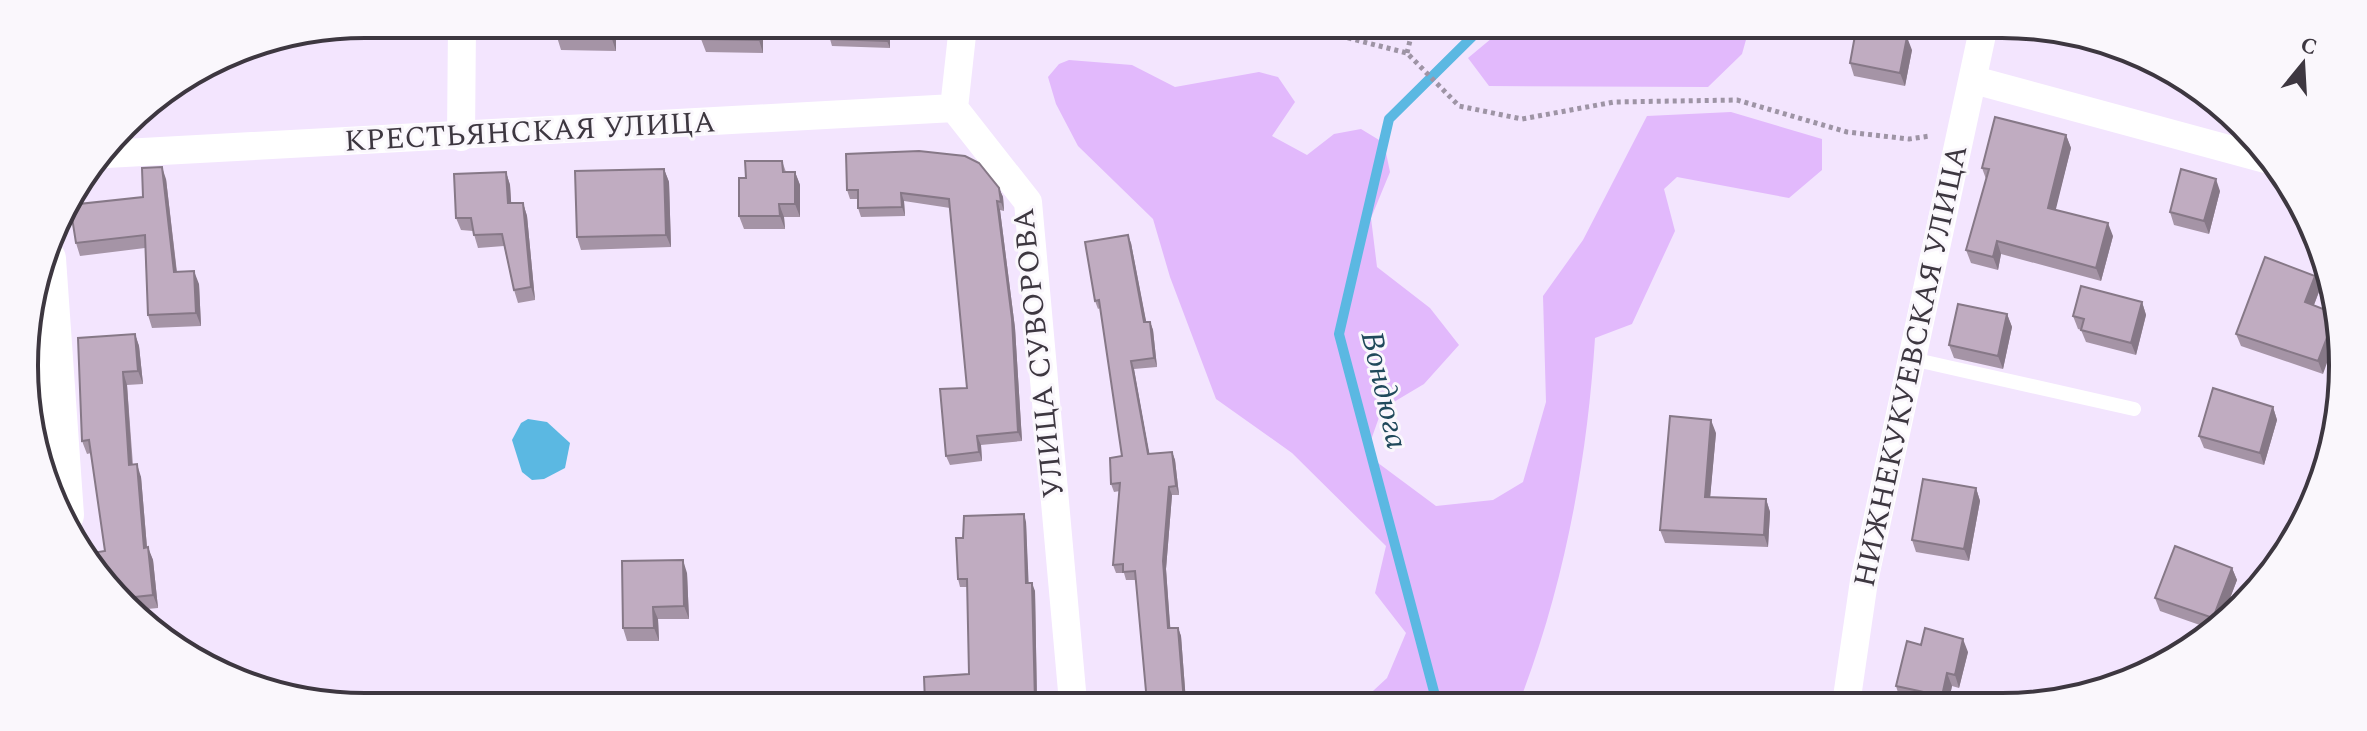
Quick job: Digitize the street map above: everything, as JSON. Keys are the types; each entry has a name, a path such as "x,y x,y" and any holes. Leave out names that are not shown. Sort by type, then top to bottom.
{"street":[{"path":"461,137 462,38"},
{"path":"954,108 962,38"},
{"name":"НИЖНЕКУКУЕВСКАЯ УЛИЦА","path":"1848,693 1864,581 1982,38"},
{"path":"1974,80 2252,156"},
{"name":"КРЕСТЬЯНСКАЯ УЛИЦА","path":"116,154 954,108"},
{"name":"УЛИЦА СУВОРОВА","path":"954,108 1028,202 1072,693"},
{"path":"48,286 62,489"}],"lane":[{"path":"1912,359 2134,409"}],"path":[{"path":"1348,38 1407,53 1459,106 1522,119 1614,102 1737,100 1847,132 1909,139"},
{"path":"1407,53 1411,38"}],"shaded area":[{"path":"1492,38 1746,38 1742,54 1708,87 1489,86 1468,58"},
{"path":"1069,60 1132,65 1175,87 1259,72 1278,77 1295,102 1272,136 1307,155 1334,134 1361,129 1384,143 1390,172 1371,218 1377,267 1430,308 1459,345 1424,384 1382,409 1366,454 1436,506 1493,500 1523,482 1546,402 1543,296 1583,240 1647,116 1731,112 1822,139 1822,170 1789,198 1677,177 1664,189 1675,231 1632,324 1595,338 1586,431 1571,524 1549,614 1523,693 1371,693 1387,678 1406,633 1375,593 1386,546 1292,453 1216,399 1170,277 1153,219 1078,146 1056,104 1048,77 1059,64"}],"water":[{"path":"528,419 547,422 570,443 565,468 544,479 532,480 522,472 512,440 521,423"}],"building":[{"path":"759,38 759,40 701,39"},
{"path":"830,38 887,38 887,41"},
{"path":"1855,38 1907,38 1900,73 1850,63"},
{"path":"1995,117 2066,135 2048,208 2108,223 2096,268 1997,241 1993,257 1966,250 1989,169 1982,168"},
{"path":"919,151 965,156 979,163 999,188 1001,202 997,201 1012,319 1018,432 977,436 979,452 946,456 940,389 967,388 949,199 901,193 902,207 858,208 858,190 847,190 846,154"},
{"path":"745,161 782,161 783,172 795,172 795,204 779,204 780,216 739,216 739,178 746,178"},
{"path":"162,167 174,272 194,271 196,313 148,315 145,235 76,243 72,220 81,204 143,197 142,168"},
{"path":"664,169 666,235 577,237 575,171"},
{"path":"2181,169 2216,179 2204,221 2170,212"},
{"path":"506,172 508,203 523,203 531,287 514,290 502,234 474,235 471,218 456,218 454,174"},
{"path":"1128,235 1144,322 1150,322 1154,358 1131,361 1148,454 1172,452 1176,486 1169,487 1163,561 1168,628 1178,628 1183,693 1146,693 1135,571 1123,572 1123,564 1113,565 1120,483 1111,484 1110,458 1122,456 1099,300 1095,301 1085,242"},
{"path":"2265,257 2315,276 2305,302 2324,309 2327,337 2318,361 2236,334"},
{"path":"2081,286 2142,302 2131,343 2081,330 2084,319 2073,316"},
{"path":"1958,304 2007,314 1998,356 1949,345"},
{"path":"135,334 138,371 123,372 129,465 137,464 144,548 148,547 153,595 134,597 97,552 105,551 89,440 82,441 78,338"},
{"path":"2213,388 2273,407 2260,453 2199,436"},
{"path":"1670,416 1711,420 1705,497 1766,499 1764,535 1660,530"},
{"path":"1923,479 1976,488 1964,549 1912,540"},
{"path":"1024,514 1026,583 1032,583 1035,693 925,693 924,677 969,674 967,579 958,579 956,538 963,538 964,516"},
{"path":"2175,546 2232,568 2211,617 2155,598"},
{"path":"683,560 684,606 653,607 654,628 623,628 622,561"},
{"path":"1925,628 1963,639 1955,675 1947,673 1943,693 1896,686 1907,641 1921,645"}],"waterway":[{"name":"Вондюга","path":"1434,693 1339,334 1389,119 1471,38"}]}
